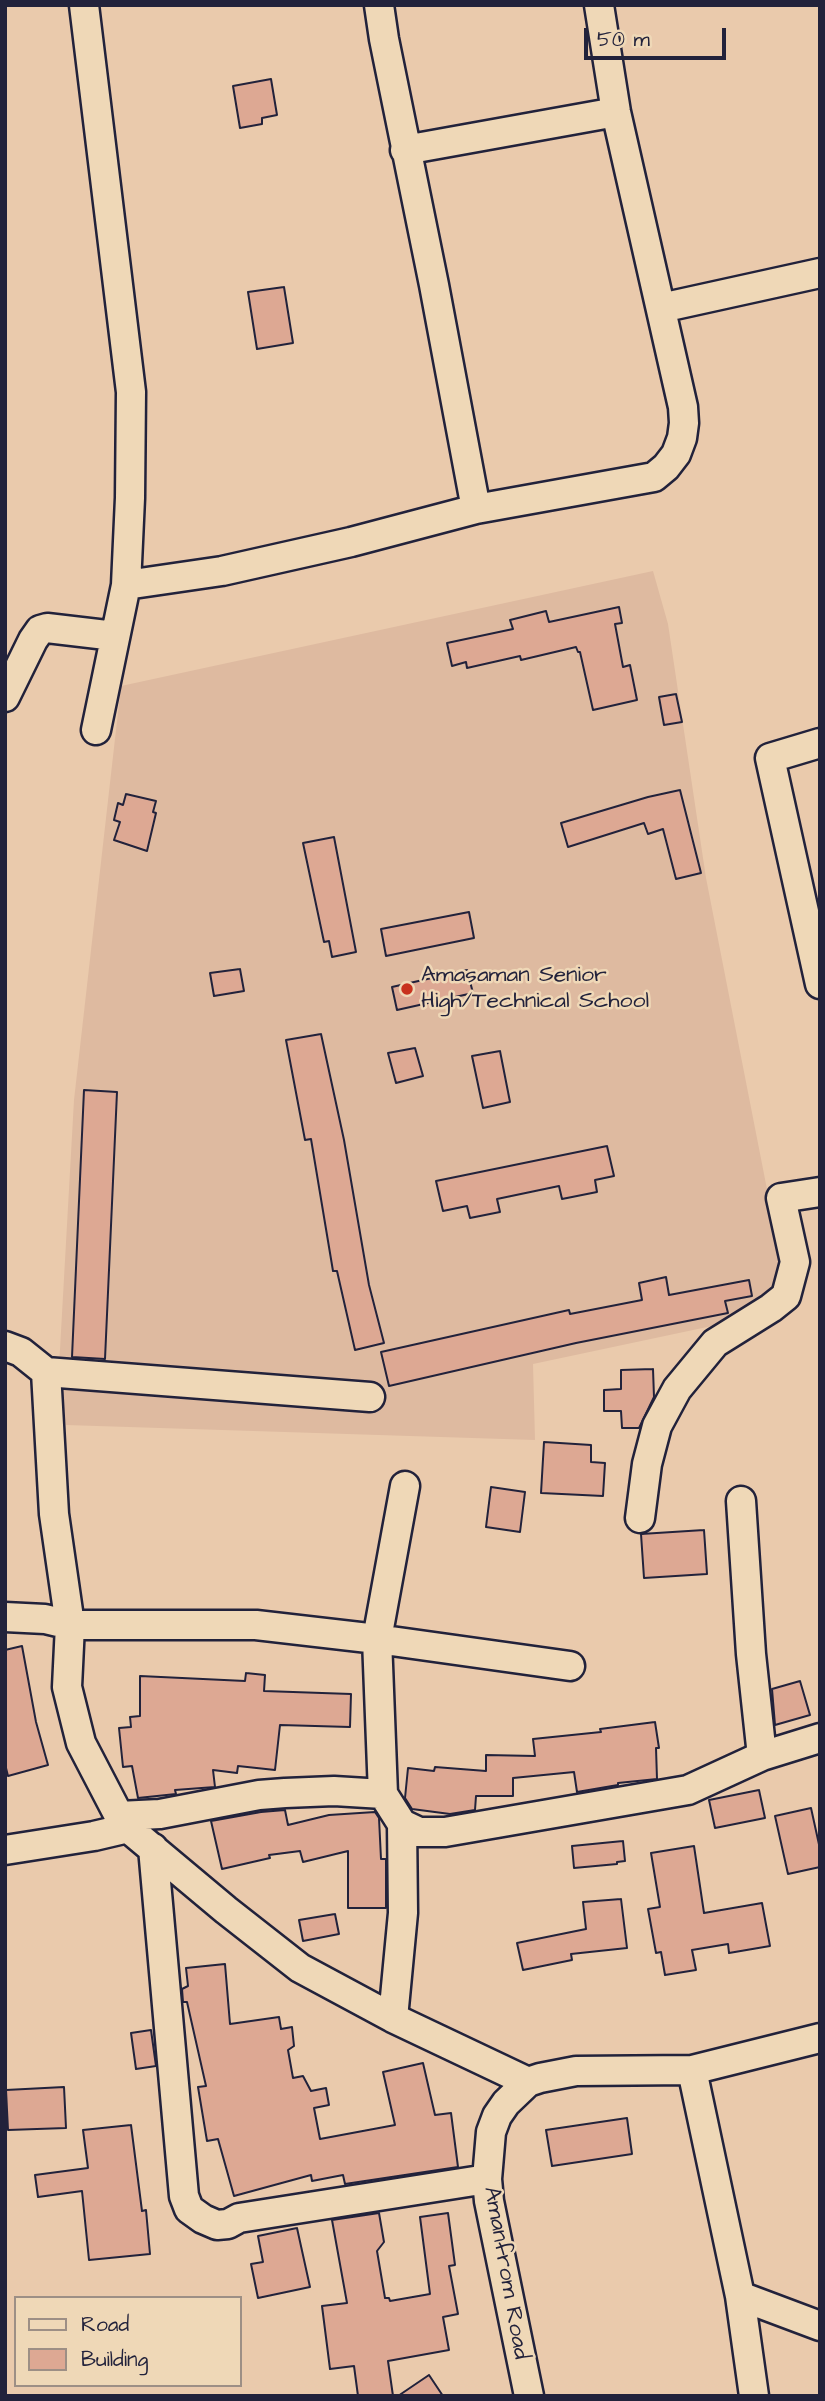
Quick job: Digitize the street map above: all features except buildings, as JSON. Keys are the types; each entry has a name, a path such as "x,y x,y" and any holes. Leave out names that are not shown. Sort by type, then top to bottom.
{"street":[{"path":"84,5 131,392 126,585 96,730"},
{"path":"379,5 476,509"},
{"path":"126,585 222,571 351,542 476,509 654,477 666,467 676,454 684,423 616,112 599,5"},
{"path":"405,150 616,112"},
{"path":"661,308 820,273"},
{"path":"5,697 40,630 47,628 116,636"},
{"path":"820,743 770,758 820,984"},
{"path":"640,1518 647,1464 657,1426 677,1389 715,1343 786,1296 795,1262 781,1198 820,1192"},
{"path":"5,1346 22,1352 46,1372 370,1397"},
{"path":"46,1372 54,1514 70,1625 66,1687 81,1743 124,1822 153,1848 300,1968 393,2018 528,2082 576,2071 692,2070 820,2038"},
{"path":"393,2018 403,1913 402,1824 383,1794 377,1639 405,1486"},
{"path":"741,1500 751,1654 762,1756"},
{"path":"5,1616 45,1619 70,1625 256,1625 570,1666"},
{"path":"402,1824 419,1832 445,1832 688,1790 762,1756 820,1738"},
{"path":"5,1850 94,1836 124,1822 259,1795 334,1791 383,1794"},
{"path":"153,1848 184,2196 189,2209 218,2225 239,2218 487,2179"},
{"path":"692,2070 740,2296 754,2396"},
{"name":"Amanfrom Road","path":"528,2082 506,2103 497,2116 491,2132 487,2179 498,2251 529,2396"},
{"path":"740,2296 820,2326"}],"shaded area":[{"name":"Amasaman Senior High/Technical School","path":"653,571 668,624 706,878 784,1276 776,1293 726,1323 533,1364 535,1440 66,1425 58,1385 74,1100 121,686"}],"place":[{"name":"Amasaman Senior High/Technical School","path":"407,989"}]}
